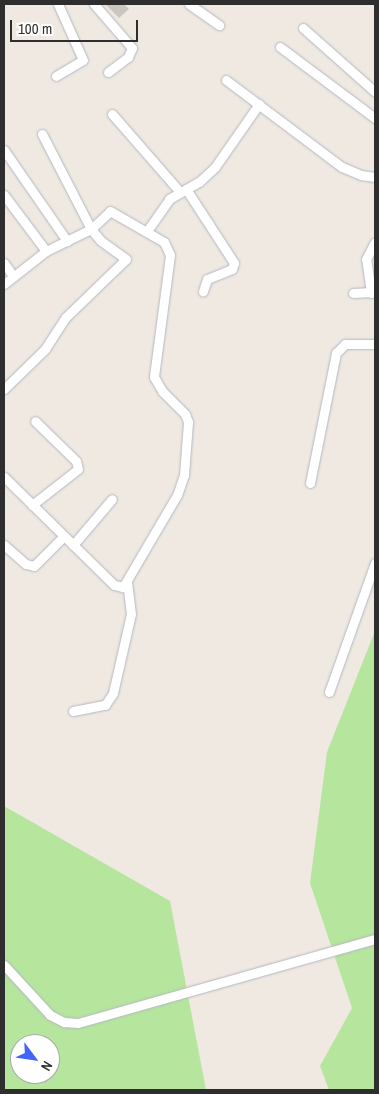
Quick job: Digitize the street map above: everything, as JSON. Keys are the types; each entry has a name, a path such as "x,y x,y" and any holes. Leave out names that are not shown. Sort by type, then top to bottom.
{"street":[{"path":"56,76 83,60 58,4"},
{"path":"94,4 132,48 128,57 108,72"},
{"path":"189,4 219,25"},
{"path":"303,28 375,92"},
{"path":"280,47 375,118"},
{"path":"226,80 342,167 375,178"},
{"path":"147,231 160,208 215,167 259,104"},
{"path":"112,114 183,190 234,263 232,269 207,279 203,292"},
{"path":"4,389 45,349 66,317 125,263 124,256 101,241 91,229 42,134"},
{"path":"4,150 68,240"},
{"path":"4,195 46,251"},
{"path":"4,284 46,251 91,229 110,211 147,231 170,250 154,378 162,391 185,414 188,422 187,458 177,495 123,586 114,585 4,477"},
{"path":"354,293 373,292 366,259 375,242"},
{"path":"4,263 13,276"},
{"path":"310,483 336,353 345,344 375,344"},
{"path":"32,504 78,470 76,461 35,421"},
{"path":"73,545 112,500"},
{"path":"4,545 26,564 34,566 64,536"},
{"path":"329,692 375,562"},
{"path":"73,711 105,705 113,693 131,614 126,583"},
{"path":"4,965 50,1015 64,1022 78,1024 375,939"}],"green space":[{"path":"375,631 375,1090 329,1090 320,1066 352,1008 310,883 327,752"},
{"path":"4,806 170,901 206,1090 4,1090"}],"building":[{"path":"105,4 124,4 129,9 119,18"}]}
